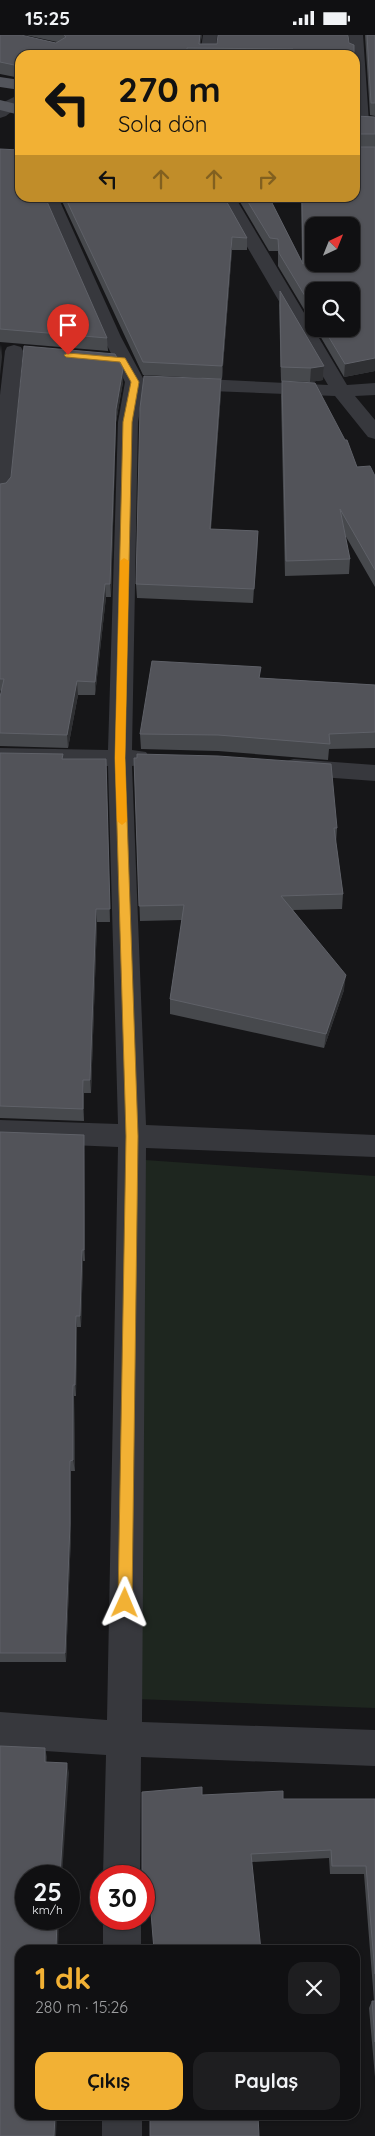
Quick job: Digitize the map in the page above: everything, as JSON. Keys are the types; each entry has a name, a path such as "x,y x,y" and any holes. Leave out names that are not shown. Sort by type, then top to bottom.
{"main road":[{"path":"0,82 15,84"}],"street":[{"path":"208,50 210,35"},
{"path":"356,35 357,50"},
{"path":"360,78 364,122"},
{"path":"52,202 68,234 113,359 152,383 341,391 375,389"},
{"path":"229,202 341,391 375,433"},
{"path":"0,490 7,350 34,353"},
{"path":"122,1865 132,1136 120,758 128,422 152,383"},
{"path":"0,756 160,759"},
{"path":"277,765 375,773"},
{"path":"0,1131 375,1146"},
{"path":"0,1730 123,1739 375,1748"},
{"path":"122,1930 122,1945"},
{"path":"122,2120 122,2136"}],"shaded area":[{"path":"145,1160 375,1176 375,1708 136,1699"}],"building":[{"path":"0,35 21,35 56,43 66,37 64,35 200,35 199,44 217,44 218,35 348,35 349,43 354,45 354,50 187,48 187,50 15,50 15,65 0,62"},
{"path":"367,35 375,35 375,103 371,103"},
{"path":"360,116 375,117 375,134 360,134"},
{"path":"360,147 375,147 375,358 345,364 329,337 360,337 360,282 305,282 305,296 279,253 278,239 270,238 248,202 272,202 303,264 302,202 360,202"},
{"path":"0,149 15,150 15,202 47,202 107,338 0,329"},
{"path":"67,202 227,202 247,238 232,237 222,366 143,362"},
{"path":"280,291 305,334 305,337 307,337 324,366 311,368 281,367"},
{"path":"24,346 115,354 123,369 116,409 110,584 105,584 95,682 77,681 67,735 0,733 0,697 4,679 0,679 0,484 6,483 11,477"},
{"path":"144,376 221,379 210,529 258,531 254,589 136,584 140,408"},
{"path":"282,381 315,383 345,440 347,440 357,467 370,466 375,476 375,570 340,509 350,559 286,561"},
{"path":"152,661 261,667 259,678 375,685 375,732 329,734 330,744 218,735 140,734"},
{"path":"0,753 63,754 62,759 106,759 110,909 96,909 90,1080 83,1080 83,1109 0,1106"},
{"path":"137,754 218,756 331,764 337,828 334,828 343,894 281,896 346,975 326,1034 170,999 184,905 139,906 134,758 137,758"},
{"path":"0,1132 84,1135 84,1250 82,1250 80,1316 76,1316 75,1385 73,1385 73,1460 70,1461 70,1524 65,1653 0,1653"},
{"path":"0,1746 45,1748 45,1762 67,1763 61,1865 15,1865 15,1930 57,1930 56,1945 15,1945 15,2120 55,2120 54,2136 0,2136"},
{"path":"202,1787 202,1795 283,1791 283,1799 375,1799 375,1974 366,1866 332,1866 331,1850 251,1854 260,1945 154,1945 155,1865 142,1865 142,1792"},
{"path":"372,2001 375,2001 375,2042"},
{"path":"150,2120 258,2120 259,2136 150,2136"}],"slow traffic":[{"path":"122,821 120,758 124,561"}],"route":[{"path":"68,355 123,360 135,382 128,422 120,758 132,1136 125,1603"}]}
